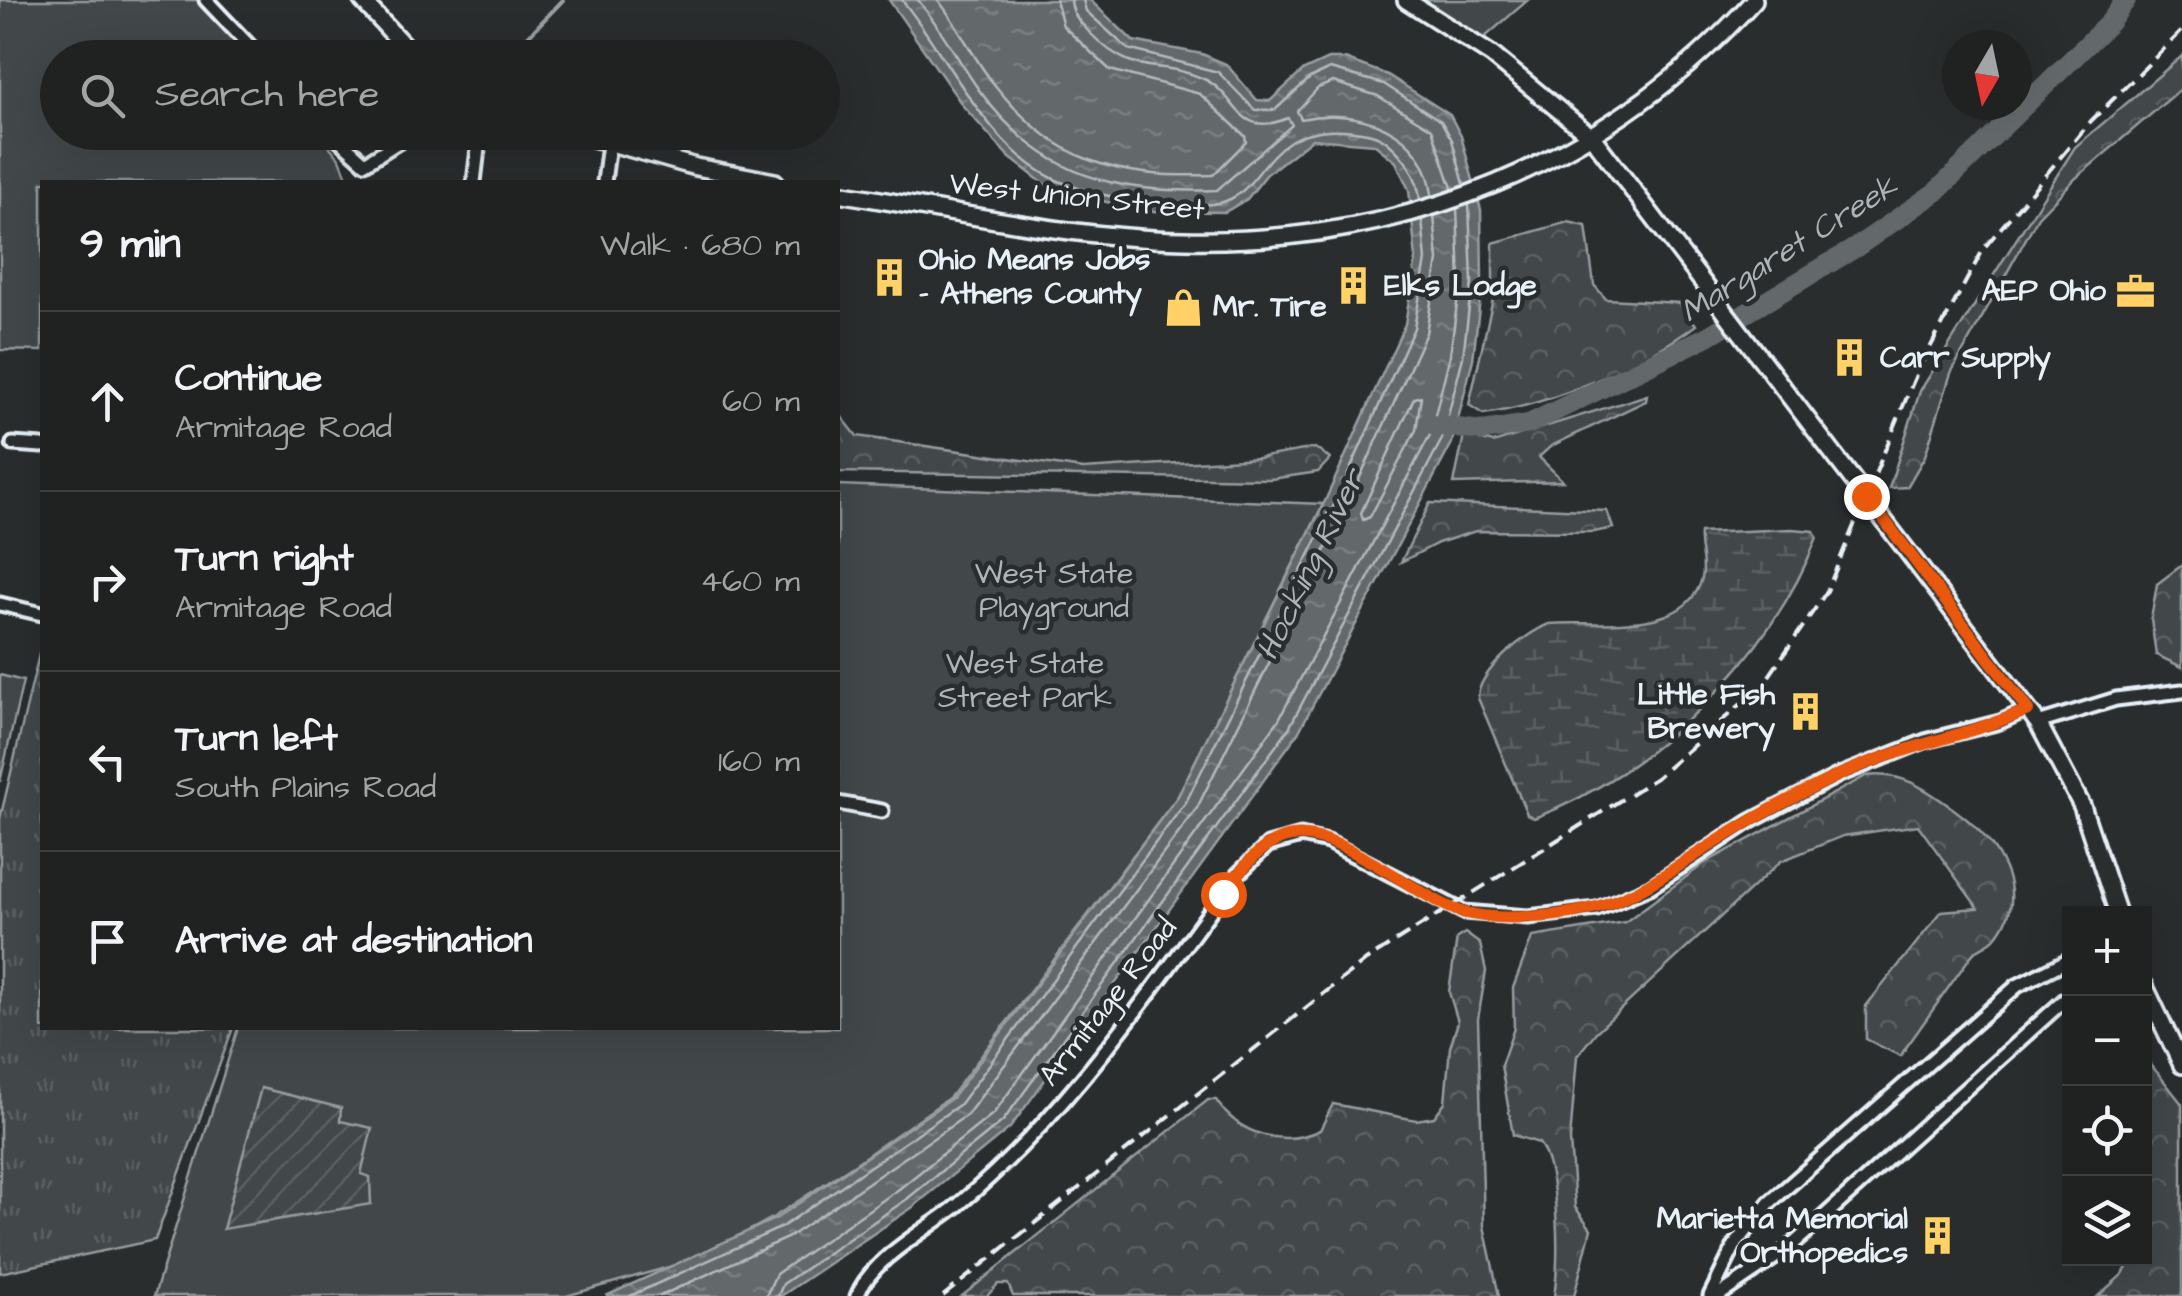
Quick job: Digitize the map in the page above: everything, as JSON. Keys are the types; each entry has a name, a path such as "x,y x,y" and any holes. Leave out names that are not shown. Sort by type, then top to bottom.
{"main road":[{"path":"362,0 399,40"},
{"path":"1406,0 1492,55 1594,138 2033,716 2082,806 2115,906"},
{"name":"West Union Street","path":"840,193 1151,238 1250,239 1379,221 1453,200 1523,173 1594,138 1721,36 1754,0"},
{"path":"635,150 765,180"},
{"path":"2149,996 2182,1065"}],"street":[{"path":"206,0 244,40"},
{"path":"348,150 356,159 370,163 388,150"},
{"path":"474,180 478,150"},
{"path":"604,180 608,150"},
{"path":"13,444 40,446"},
{"path":"0,604 40,614"},
{"name":"Armitage Road","path":"857,1296 872,1272 978,1188 1043,1125 1238,874 1268,844 1290,836 1328,842 1464,912 1528,918 1573,913 1626,899 1749,822 1837,776 1926,741 2000,722 2182,690"},
{"path":"840,803 882,812"},
{"path":"1710,1296 1735,1246 1769,1203 2016,986 2062,963"},
{"path":"1718,1296 1781,1254 2062,1003"}],"green space":[{"path":"0,0 197,0 235,40 40,40 40,150 332,150 348,180 40,180 40,351 0,350"},
{"path":"1406,0 1528,0 1477,44"},
{"path":"2182,56 2182,88 2076,178 2038,217 1951,373 1925,456 1907,487 1889,488 1920,391 2075,147"},
{"path":"1568,222 1586,226 1594,285 1606,299 1681,303 1696,325 1650,354 1595,381 1537,402 1483,414 1469,405 1493,299 1493,243"},
{"path":"1647,395 1646,401 1551,446 1539,457 1563,481 1454,484 1464,435 1493,443"},
{"path":"840,415 857,436 1083,469 1258,458 1315,448 1330,459 1318,472 1271,479 840,472"},
{"name":"West State Street Park","path":"840,485 1323,504 1178,796 950,1097 859,1161 774,1217 697,1259 566,1296 154,1296 237,1030 840,1030"},
{"path":"1430,503 1607,511 1613,528 1594,532 1476,531 1438,543 1401,562"},
{"path":"1814,531 1817,537 1797,581 1771,624 1704,705 1622,772 1579,798 1534,818 1527,814 1478,698 1494,665 1516,644 1549,624 1638,622 1678,610 1693,597 1702,578 1700,533"},
{"path":"2182,565 2182,667 2156,655 2151,619 2157,584"},
{"path":"40,650 40,1030 232,1030 155,1240 0,1273 0,819"},
{"path":"0,675 23,681 0,782"},
{"path":"1866,776 1892,776 1914,784 1955,810 1984,836 1996,851 2010,885 2011,903 2006,920 1995,938 1971,956 1900,1056 1866,1039 1866,1006 1942,911 1978,908 1918,825 1843,836 1781,861 1596,1032 1577,1056 1570,1140 1575,1207 1591,1229 1574,1296 1554,1296 1557,1240 1551,1174 1539,1143 1513,1135 1501,1065 1514,1028 1513,988 1532,937 1625,922 1705,863"},
{"path":"1465,933 1480,944 1486,971 1478,1019 1484,1226 1499,1296 1013,1296 1008,1284 998,1284 987,1296 962,1296 1208,1100 1216,1100 1236,1122 1276,1137 1291,1138 1320,1130 1333,1104 1416,1120 1434,1117 1445,1102 1450,1047 1458,1022 1449,992 1457,938"},
{"path":"2152,1066 2182,1104 2182,1296 2098,1296 2128,1266 2152,1266"},
{"path":"261,1088 341,1108 340,1121 372,1128 361,1174 370,1177 371,1204 223,1229"}],"water":[{"name":"Hocking River","path":"889,0 1090,0 1133,41 1202,54 1226,64 1257,100 1270,101 1304,70 1328,59 1345,59 1388,75 1450,115 1461,136 1481,210 1482,282 1473,359 1452,443 1298,733 1010,1128 913,1207 781,1296 606,1296 777,1218 952,1098 1178,796 1325,501 1405,324 1416,259 1409,190 1396,162 1374,144 1312,139 1267,174 1247,199 1225,212 1142,211 1048,187 1009,157 963,106"}],"waterway":[{"path":"525,40 563,0"},
{"name":"Margaret Creek","path":"1432,425 1483,431 1529,424 1708,336 1855,248 1936,192 2110,22 2126,0"}],"railway":[{"path":"943,1296 1366,960 1656,778 1763,685 1827,591 1918,370 1984,248 2091,121 2182,31"}],"place":[{"name":"Ohio Means Jobs - Athens County","path":"889,277"},
{"name":"Elks Lodge","path":"1354,286"},
{"name":"AEP Ohio","path":"2136,291"},
{"name":"Mr. Tire","path":"1183,307"},
{"name":"Carr Supply","path":"1850,358"},
{"name":"Little Fish Brewery","path":"1805,712"},
{"name":"Marietta Memorial Orthopedics","path":"1938,1236"}],"route":[{"path":"1223,894 1268,844 1301,836 1328,842 1464,912 1528,918 1596,909 1650,887 1749,822 1837,776 1926,741 2000,722 2028,710 1866,496"}],"park label":[{"name":"West State Playground","path":"1054,591"}]}
